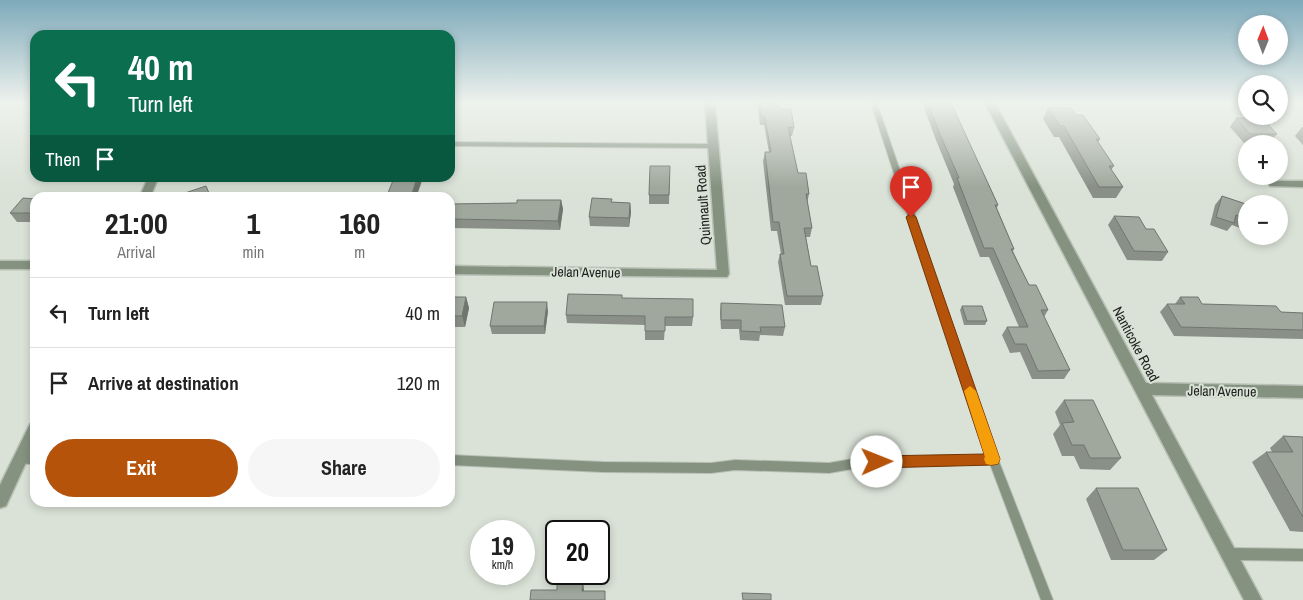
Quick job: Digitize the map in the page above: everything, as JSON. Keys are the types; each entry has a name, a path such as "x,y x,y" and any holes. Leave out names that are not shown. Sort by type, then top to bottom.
{"street":[{"name":"Quinnault Road","path":"712,131 723,274"},
{"name":"Nanticoke Road","path":"1005,131 1253,600"},
{"path":"1288,184 1303,184"},
{"path":"0,265 30,265"},
{"name":"Jelan Avenue","path":"455,270 723,274"},
{"name":"Jelan Avenue","path":"1141,389 1303,392"},
{"path":"0,501 28,459"}],"lane":[{"path":"883,131 993,459 1047,600"},
{"path":"455,144 713,146"},
{"path":"455,460 603,467 711,468 735,465 829,468 858,463 993,459"},
{"path":"1229,554 1303,555"}],"building":[{"path":"767,131 789,131 798,173 806,173 809,194 806,194 812,228 804,228 811,266 817,266 823,296 787,296 780,254 784,254 779,222 773,222 765,152 771,152"},
{"path":"964,131 998,205 995,205 1014,249 1011,249 1029,285 1036,285 1048,310 1041,310 1070,370 1038,371 1026,344 1015,344 1007,327 1028,327 993,248 984,248 957,178 959,178 939,132"},
{"path":"1067,131 1094,131 1100,139 1096,139 1114,166 1109,166 1123,187 1099,187"},
{"path":"1247,131 1274,131 1277,134 1250,134"},
{"path":"650,166 670,166 669,195 649,195"},
{"path":"392,182 416,182 413,192 388,192"},
{"path":"206,186 208,192 188,192"},
{"path":"1222,196 1238,201 1238,216 1236,215 1234,223 1216,217"},
{"path":"23,198 30,199 30,213 10,213"},
{"path":"592,198 612,199 611,202 630,203 629,218 589,217"},
{"path":"517,200 561,200 558,221 455,219 455,204 517,203"},
{"path":"1114,216 1139,217 1146,229 1154,229 1168,252 1134,251"},
{"path":"568,294 622,295 622,298 693,299 693,317 665,317 665,331 645,331 645,316 566,315"},
{"path":"455,297 466,297 462,316 455,316"},
{"path":"1180,297 1198,297 1202,304 1276,306 1281,312 1303,313 1303,330 1181,327 1167,304 1185,304"},
{"path":"494,302 547,302 544,326 490,326"},
{"path":"721,303 782,305 785,327 760,327 761,332 741,331 741,320 721,320"},
{"path":"962,306 982,306 987,321 967,321"},
{"path":"1064,400 1093,400 1121,458 1090,458 1084,445 1072,445 1062,423 1074,422"},
{"path":"1283,436 1303,437 1303,517 1266,452 1293,452"},
{"path":"1096,488 1138,488 1167,550 1123,550"},
{"path":"557,585 583,585 582,591 605,591 605,600 530,600 531,590 557,590"},
{"path":"742,593 771,594 771,600 743,600"}],"slow traffic":[{"path":"970,391 993,459 991,459"}],"route":[{"path":"877,462 993,459 911,217"}]}
